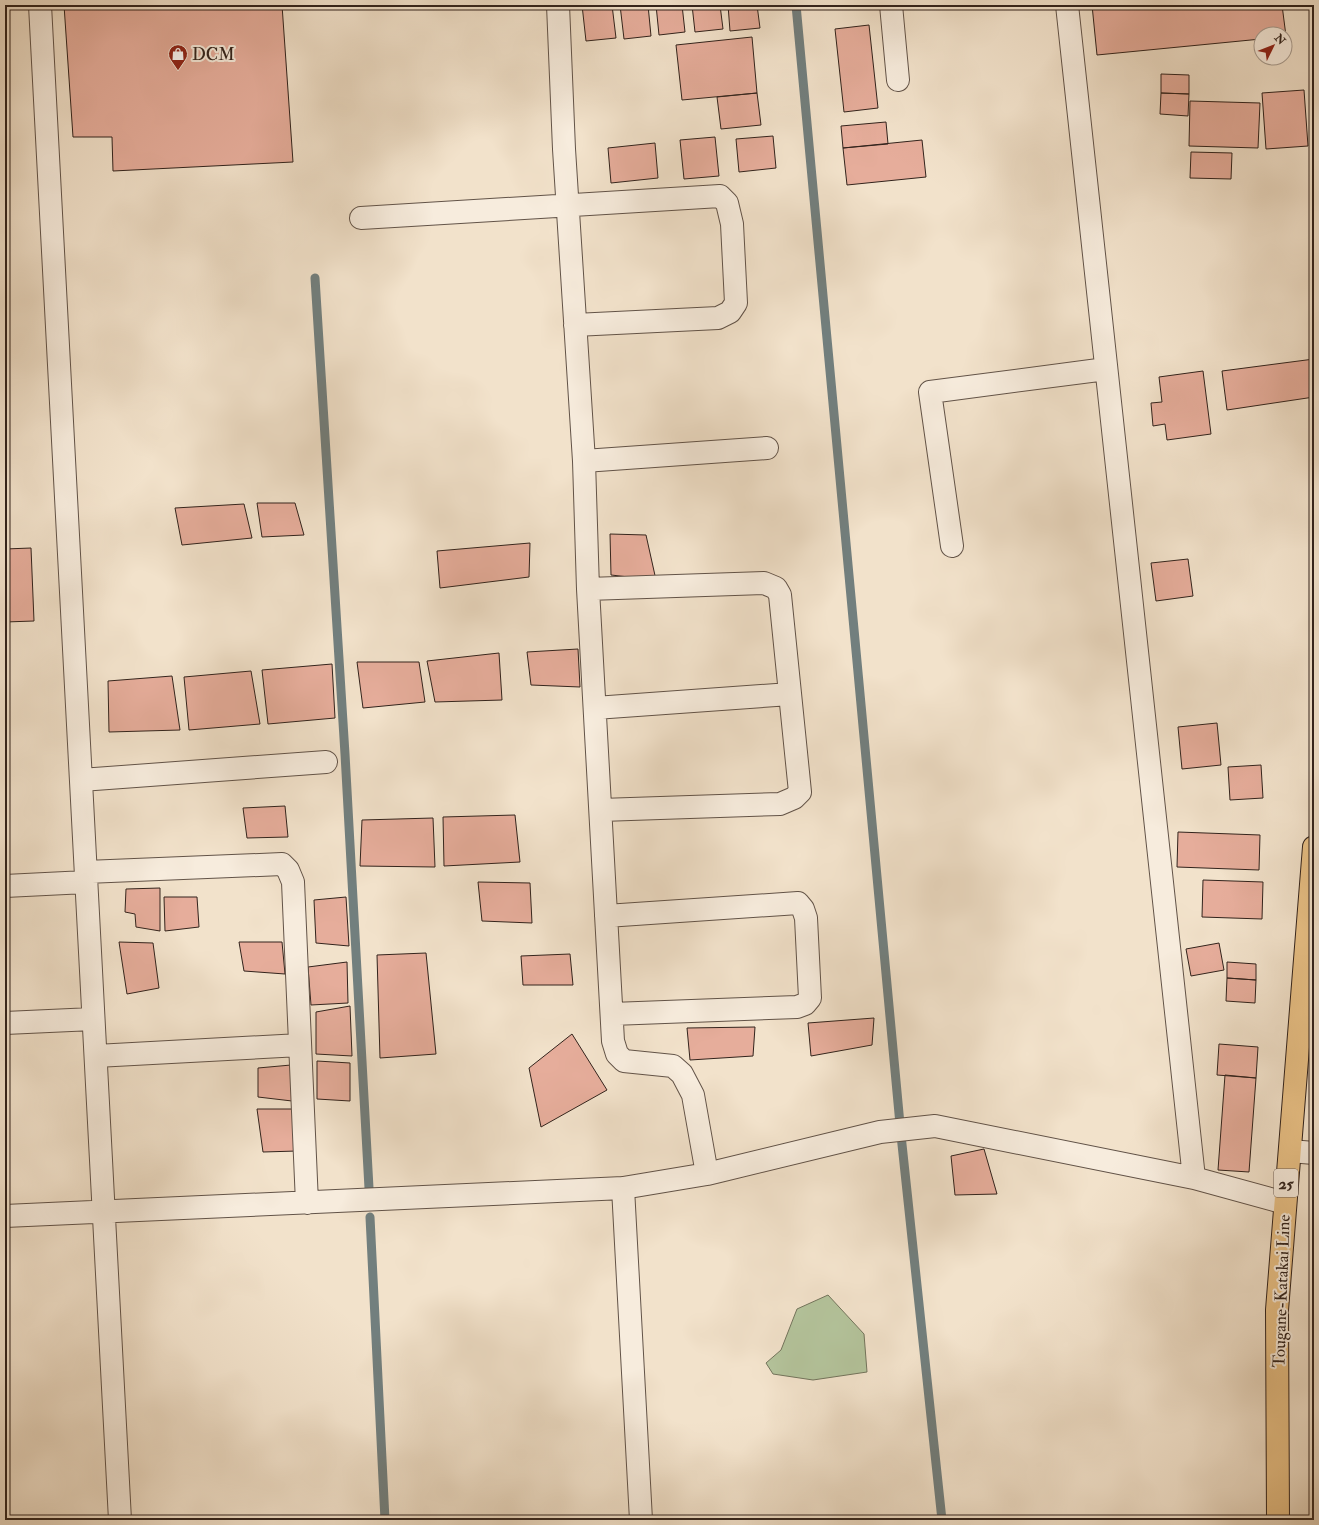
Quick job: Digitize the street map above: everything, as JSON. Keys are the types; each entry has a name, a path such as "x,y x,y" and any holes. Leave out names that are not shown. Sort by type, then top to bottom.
{"main road":[{"name":"Tougane-Katakai Line","path":"1278,1520 1277,1310 1284,1203 1290,1151 1314,847"}],"street":[{"path":"40,5 120,1520"},
{"path":"558,5 567,205 584,461 588,589 613,1041 617,1054 624,1061 673,1066 682,1074 693,1095 707,1174"},
{"path":"891,5 898,80"},
{"path":"1066,5 1194,1178"},
{"path":"361,218 720,196 727,203 732,232 736,303 730,312 718,318 575,325"},
{"path":"952,546 930,392 1106,369"},
{"path":"584,461 768,448"},
{"path":"588,589 764,583 776,588 780,595 800,792 794,798 780,804 601,810"},
{"path":"595,708 790,694"},
{"path":"81,780 326,762"},
{"path":"5,886 86,877 282,864 288,870 293,882 307,1203"},
{"path":"606,916 798,903 803,909 806,918 810,998 805,1004 797,1007 612,1014"},
{"path":"5,1022 93,1019"},
{"path":"96,1056 300,1045"},
{"path":"5,1216 623,1188 707,1174 887,1131 934,1126 1194,1178 1284,1203"},
{"path":"1290,1151 1314,1153"},
{"path":"623,1188 641,1520"}],"green space":[{"path":"828,1295 864,1334 867,1372 813,1380 773,1374 766,1363 781,1350 797,1309"}],"building":[{"name":"DCM","path":"64,5 282,5 293,162 113,171 112,137 73,137"},
{"path":"582,5 612,5 616,38 586,41"},
{"path":"620,5 648,5 651,36 624,39"},
{"path":"656,5 682,5 685,32 659,35"},
{"path":"692,5 720,5 723,29 695,32"},
{"path":"728,5 757,5 760,28 730,31"},
{"path":"1092,5 1282,5 1285,26 1253,26 1253,40 1097,55"},
{"path":"869,25 878,108 844,112 835,29"},
{"path":"752,37 757,93 682,100 676,45"},
{"path":"1161,74 1189,75 1189,94 1161,93"},
{"path":"1304,90 1308,146 1266,149 1262,93"},
{"path":"757,93 761,125 721,129 717,97"},
{"path":"1161,93 1189,94 1188,116 1160,114"},
{"path":"1190,101 1260,103 1258,148 1189,146"},
{"path":"886,122 888,144 843,148 841,126"},
{"path":"773,136 776,168 739,172 736,139"},
{"path":"715,137 719,176 684,179 680,140"},
{"path":"922,140 926,177 847,185 843,148"},
{"path":"655,143 658,178 611,183 608,148"},
{"path":"1191,152 1232,153 1231,179 1190,178"},
{"path":"1314,359 1314,397 1227,410 1222,371"},
{"path":"1203,371 1211,434 1167,440 1165,424 1153,426 1151,403 1162,402 1159,377"},
{"path":"257,503 295,503 304,535 262,537"},
{"path":"244,504 252,538 182,545 175,508"},
{"path":"610,534 646,535 656,580 611,575"},
{"path":"530,543 529,577 440,588 437,551"},
{"path":"31,548 34,621 5,622 5,549"},
{"path":"1188,559 1193,596 1156,601 1151,563"},
{"path":"578,649 580,687 531,685 527,652"},
{"path":"499,653 502,700 435,702 427,661"},
{"path":"357,662 419,662 425,702 363,708"},
{"path":"332,664 335,718 268,724 262,670"},
{"path":"251,671 260,724 189,730 184,677"},
{"path":"172,676 180,730 109,732 108,681"},
{"path":"1217,723 1221,765 1182,769 1178,727"},
{"path":"1261,765 1263,798 1230,800 1228,767"},
{"path":"285,806 288,837 247,838 243,808"},
{"path":"515,815 520,862 444,866 443,817"},
{"path":"433,818 435,867 360,866 362,820"},
{"path":"1178,832 1260,835 1259,870 1177,867"},
{"path":"1203,880 1263,882 1262,919 1202,917"},
{"path":"478,882 530,883 532,923 482,921"},
{"path":"160,888 160,931 136,927 135,914 125,912 126,889"},
{"path":"164,897 197,897 199,927 165,931"},
{"path":"346,897 349,946 316,943 314,900"},
{"path":"119,942 153,943 159,988 127,994"},
{"path":"239,942 282,942 285,974 244,971"},
{"path":"1219,943 1224,970 1191,976 1186,949"},
{"path":"426,953 436,1054 380,1058 377,955"},
{"path":"570,954 573,985 523,985 521,956"},
{"path":"347,962 348,1003 311,1005 308,967"},
{"path":"1227,962 1256,964 1256,980 1227,978"},
{"path":"1227,978 1256,980 1255,1003 1226,1001"},
{"path":"350,1006 352,1056 316,1054 316,1012"},
{"path":"874,1018 872,1045 811,1056 808,1023"},
{"path":"755,1027 753,1056 690,1060 687,1028"},
{"path":"572,1034 607,1090 541,1127 529,1068"},
{"path":"1219,1044 1258,1047 1256,1078 1217,1075"},
{"path":"317,1061 350,1063 350,1101 317,1099"},
{"path":"291,1065 292,1101 258,1097 258,1068"},
{"path":"1225,1075 1256,1078 1249,1172 1218,1170"},
{"path":"257,1109 294,1109 297,1151 263,1152"},
{"path":"984,1149 997,1194 955,1195 951,1156"}],"waterway":[{"path":"796,5 901,1135 942,1520"},
{"path":"315,278 345,754 369,1188"},
{"path":"370,1217 385,1520"}],"place":[{"name":"DCM","path":"178,71"}]}
